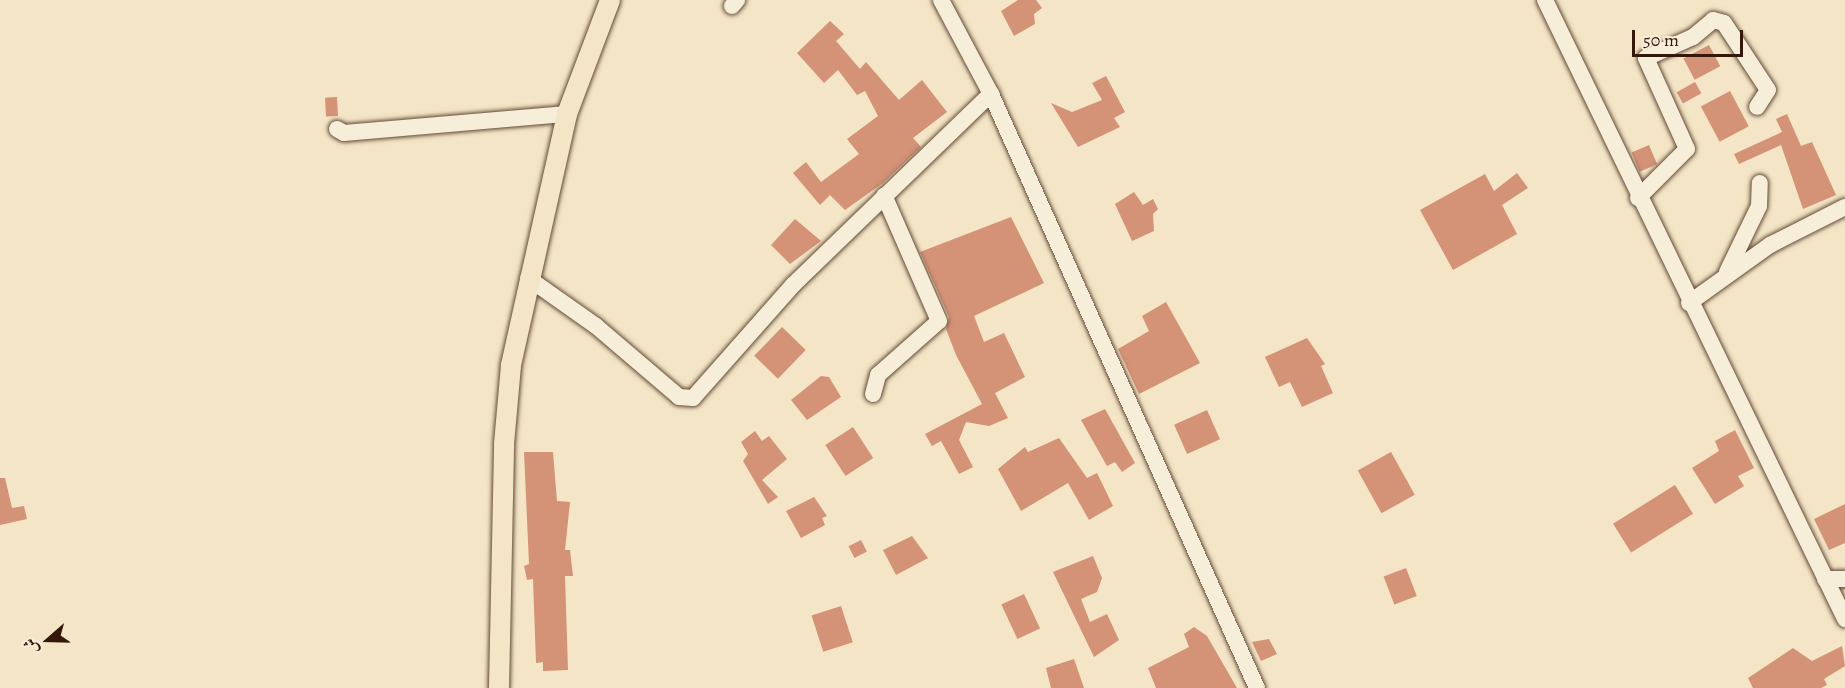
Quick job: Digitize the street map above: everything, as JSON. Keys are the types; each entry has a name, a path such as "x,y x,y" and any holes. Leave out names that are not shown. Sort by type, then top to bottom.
{"main road":[{"path":"499,688 506,406 528,278 567,114 610,0"}],"street":[{"path":"941,0 991,94 1257,688"},
{"path":"1545,0 1689,303 1825,579 1842,608"},
{"path":"1638,198 1687,149 1646,58 1693,37 1713,20 1724,23 1768,90 1757,107"},
{"path":"528,278 689,399 884,195 991,94"},
{"path":"337,129 344,134 567,114"},
{"path":"1724,278 1759,206 1760,183"},
{"path":"873,394 878,375 939,321 884,195"},
{"path":"1689,303 1770,245 1845,207"},
{"path":"1825,579 1845,579"}],"building":[{"path":"1018,0 1036,0 1042,8 1034,14 1035,24 1014,36 1001,11"},
{"path":"830,21 844,34 836,41 860,69 866,62 899,100 922,80 947,112 913,138 921,147 883,183 845,210 830,195 820,205 793,173 806,162 821,182 859,154 847,139 878,116 865,91 857,95 838,70 824,83 797,53"},
{"path":"1709,45 1720,66 1695,80 1683,59"},
{"path":"1106,76 1125,112 1114,118 1120,127 1078,147 1051,103 1072,112 1102,100 1092,83"},
{"path":"1695,82 1701,93 1683,104 1677,92"},
{"path":"1730,91 1749,126 1720,142 1701,106"},
{"path":"337,97 338,116 326,117 325,98"},
{"path":"1787,114 1801,146 1812,142 1836,195 1803,209 1781,145 1739,164 1734,154 1782,132 1776,119"},
{"path":"1649,145 1657,164 1640,172 1632,152"},
{"path":"1517,173 1528,188 1502,205 1517,234 1453,270 1420,210 1485,174 1494,191"},
{"path":"1134,192 1143,205 1153,199 1158,209 1153,214 1154,231 1132,241 1115,204"},
{"path":"1011,217 1044,283 974,316 984,342 1004,333 1025,377 995,393 1008,418 989,426 966,422 959,440 973,467 959,474 941,441 932,446 925,434 982,404 956,355 946,329 949,317 920,252"},
{"path":"795,219 821,241 790,264 771,245"},
{"path":"1166,302 1200,363 1139,394 1118,349 1149,331 1142,316"},
{"path":"782,327 806,350 778,379 754,356"},
{"path":"1307,338 1325,364 1321,366 1333,393 1302,407 1290,382 1279,387 1265,357"},
{"path":"821,376 829,377 841,397 807,420 791,400"},
{"path":"1105,409 1135,463 1122,472 1115,462 1107,466 1081,420"},
{"path":"1207,410 1220,439 1187,454 1174,425"},
{"path":"853,427 873,458 845,476 825,445"},
{"path":"1735,430 1754,468 1738,476 1744,486 1715,504 1692,468 1719,451 1715,441"},
{"path":"755,431 762,441 769,436 787,459 762,480 778,497 768,504 743,461 748,454 741,442"},
{"path":"1059,438 1087,478 1097,473 1113,506 1089,520 1068,483 1021,511 998,469 1025,447 1028,452"},
{"path":"524,452 553,452 557,501 570,502 565,550 570,550 573,576 565,576 568,670 543,671 543,662 536,663 533,579 527,580 524,566 529,564"},
{"path":"1391,452 1415,495 1382,513 1358,470"},
{"path":"0,478 5,478 12,508 24,506 27,519 0,525"},
{"path":"1675,485 1693,514 1631,553 1613,524"},
{"path":"814,497 827,516 822,518 825,525 801,538 786,511"},
{"path":"1845,504 1845,543 1829,550 1814,519"},
{"path":"912,536 928,558 896,575 883,550"},
{"path":"861,540 867,552 854,558 849,546"},
{"path":"1093,556 1102,578 1097,592 1081,599 1090,622 1107,614 1119,640 1094,657 1053,572"},
{"path":"1406,568 1417,596 1394,605 1384,577"},
{"path":"1024,594 1040,628 1017,639 1001,605"},
{"path":"841,606 853,642 823,652 812,616"},
{"path":"1194,627 1207,636 1237,688 1156,688 1148,668 1189,647 1184,634"},
{"path":"1269,639 1277,654 1261,661 1252,642"},
{"path":"1842,646 1845,666 1824,679 1827,685 1821,688 1753,688 1748,678 1793,648 1812,661"},
{"path":"1074,659 1084,688 1051,688 1046,668"}]}
